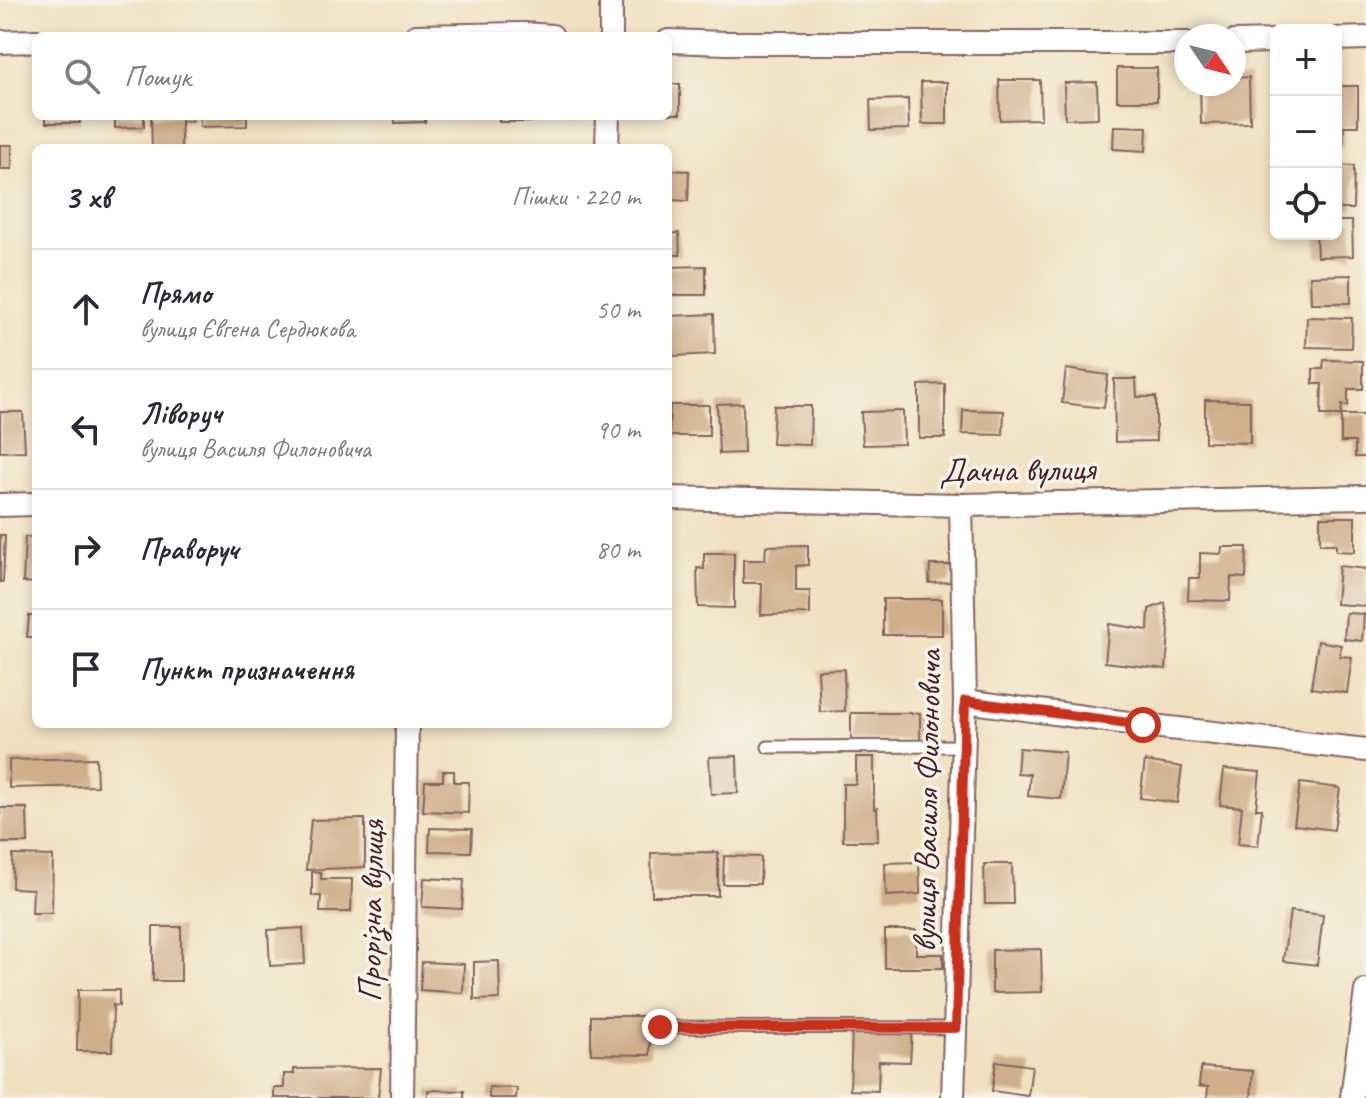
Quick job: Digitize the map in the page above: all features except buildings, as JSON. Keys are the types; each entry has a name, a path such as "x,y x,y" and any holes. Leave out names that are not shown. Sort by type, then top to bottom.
{"street":[{"path":"611,0 611,32"},
{"path":"1342,39 1366,38"},
{"path":"0,42 32,41"},
{"path":"672,41 1174,43"},
{"path":"1246,42 1270,41"},
{"path":"607,144 608,120"},
{"name":"Дачна вулиця","path":"672,498 961,505 1366,497"},
{"path":"0,505 32,504"},
{"name":"вулиця Василя Филоновича","path":"953,1098 965,701 961,505"},
{"path":"965,701 1366,750"},
{"name":"Прорізна вулиця","path":"402,1098 407,728"},
{"path":"1352,1098 1366,991"}],"lane":[{"path":"768,747 964,746"},
{"path":"660,1027 956,1028"}],"route":[{"path":"660,1027 956,1028 965,701 1143,725"}]}
